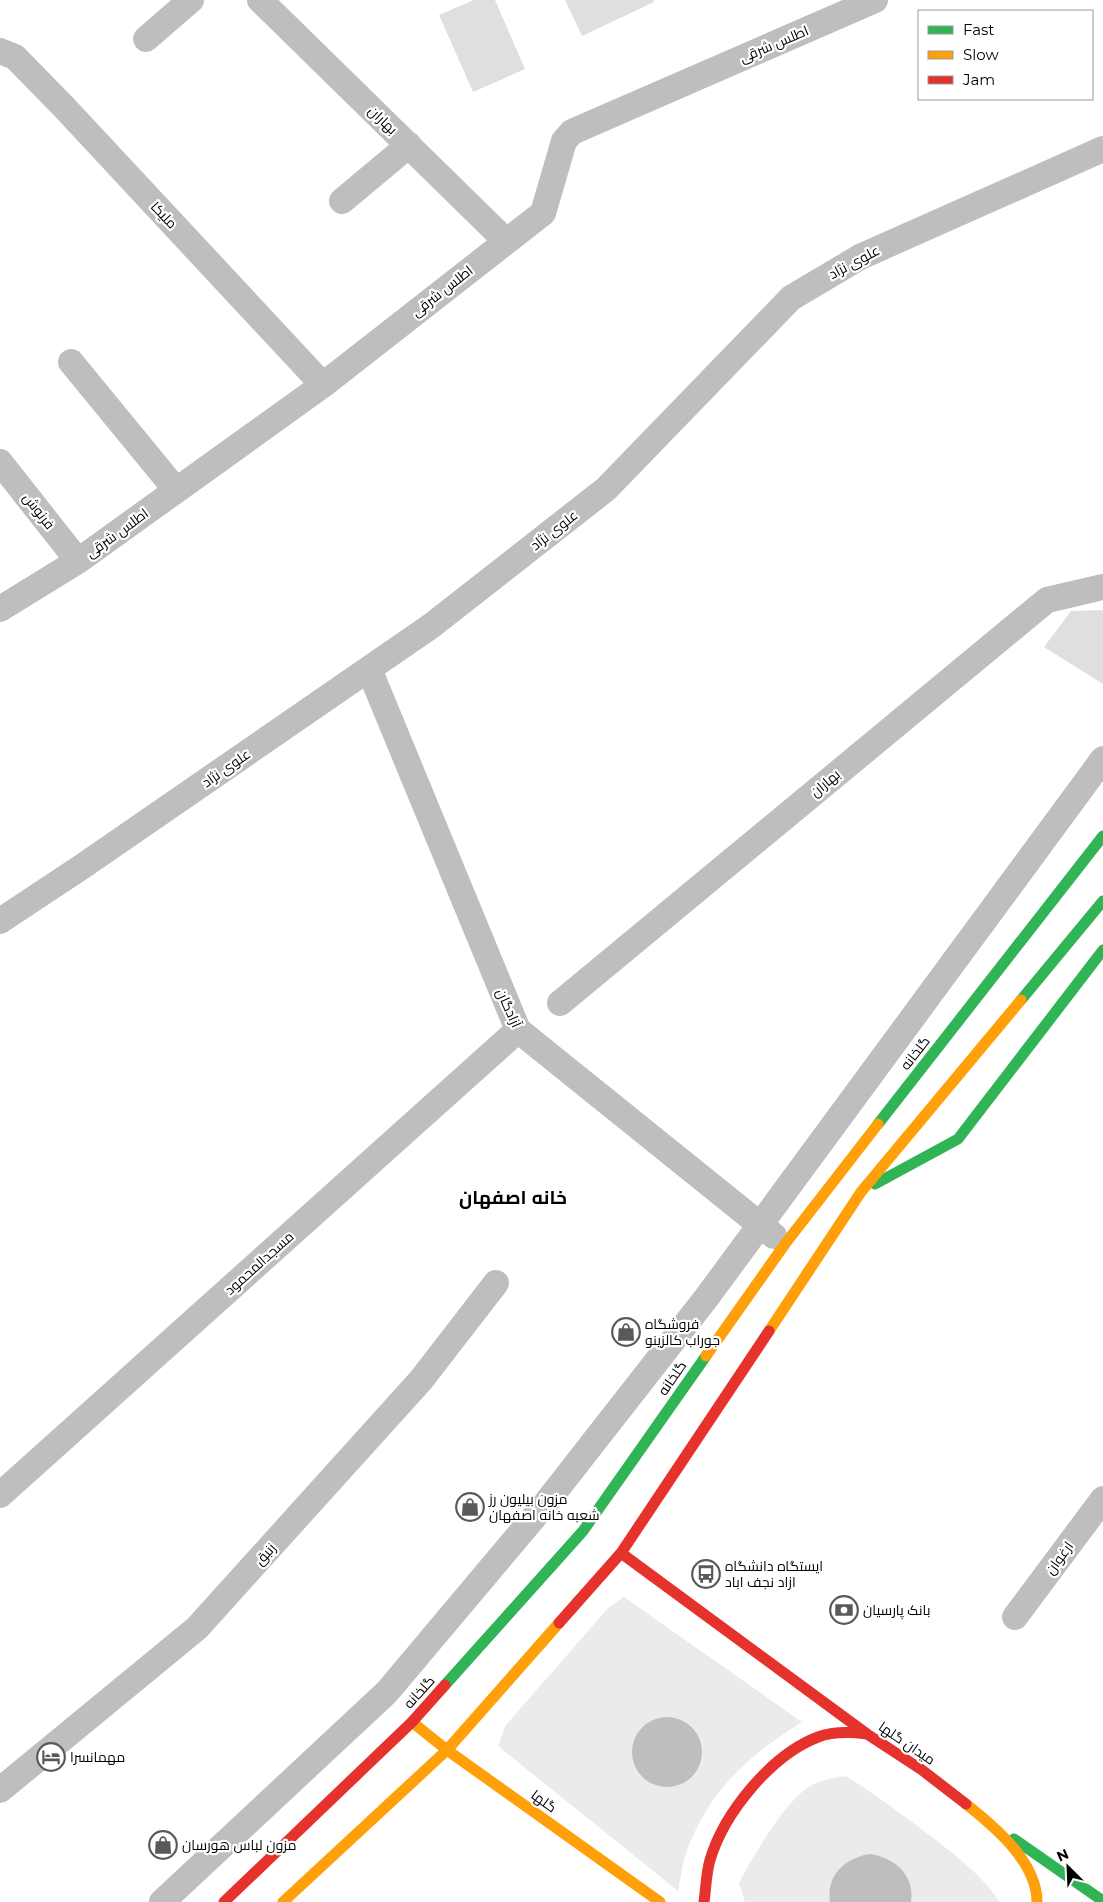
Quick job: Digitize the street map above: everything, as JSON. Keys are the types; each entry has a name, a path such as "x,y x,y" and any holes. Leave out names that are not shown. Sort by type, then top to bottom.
{"main road":[{"name":"گلخانه","path":"224,1902 412,1722 583,1531 785,1244 1103,836"},
{"path":"283,1902 447,1750 621,1553 861,1192 1103,901"},
{"path":"861,1192 958,1138 1103,950"},
{"path":"621,1553 867,1734"},
{"name":"گلها","path":"412,1722 447,1750 660,1902"},
{"name":"میدان گلها","path":"704,1902 711,1858 718,1840 741,1804 777,1761 797,1747 817,1737 842,1731 867,1734 922,1770 996,1827 1022,1859 1037,1892 1038,1902"},
{"path":"996,1827 1103,1901"}],"street":[{"path":"146,39 191,0"},
{"name":"بهاران","path":"260,0 506,240"},
{"name":"اطلس شرقی","path":"0,610 78,561 323,385 506,240 543,213 564,141 572,132 875,0"},
{"name":"ملیکا","path":"0,51 15,57 63,106 323,385"},
{"path":"342,201 409,145"},
{"name":"علوی نژاد","path":"0,921 431,626 606,489 791,298 860,257 1103,149"},
{"path":"71,362 176,490"},
{"name":"فرنوش","path":"0,462 78,561"},
{"name":"بهاران","path":"560,1003 1046,600 1103,587"},
{"name":"آزادگان","path":"369,669 518,1030 760,1226 785,1244"},
{"path":"162,1902 388,1692 546,1503 707,1297 1103,759"},
{"name":"مسجدالمحمود","path":"0,1495 518,1030"},
{"name":"زنبق","path":"0,1790 197,1628 421,1380 496,1283"},
{"name":"ارغوان","path":"1015,1617 1103,1499"}],"shaded area":[{"path":"624,1597 802,1722 747,1762 718,1793 695,1831 686,1853 678,1891 498,1746 506,1725 608,1608"},
{"path":"667,1717 680,1720 692,1727 699,1739 702,1752 699,1765 692,1777 680,1784 667,1787 654,1784 642,1777 635,1765 632,1752 635,1739 642,1727 654,1720"},
{"path":"846,1776 888,1804 958,1857 985,1883 1000,1902 745,1902 739,1883 772,1827 783,1813 805,1789 816,1783"},
{"path":"870,1854 888,1859 901,1869 910,1884 911,1902 830,1902 831,1884 839,1869 853,1859"}],"building":[{"path":"474,0 495,0 525,69 473,92 439,15"},
{"path":"565,0 653,0 654,2 582,36"},
{"path":"1103,610 1103,684 1044,647 1071,611"}],"traffic: fast":[{"path":"878,1124 1103,836"},
{"path":"1021,1000 1103,901"},
{"path":"875,1184 958,1139 1103,950"},
{"path":"445,1685 583,1531 706,1356"},
{"path":"1014,1839 1103,1901"}],"traffic: slow":[{"path":"769,1331 861,1192 1021,1000"},
{"path":"706,1356 785,1244 878,1124"},
{"path":"283,1902 447,1750 559,1623"},
{"path":"412,1722 447,1750 660,1902"},
{"path":"966,1804 989,1823 1022,1859 1035,1887 1037,1902"}],"traffic: jam":[{"path":"559,1623 621,1553 769,1331"},
{"path":"621,1553 867,1734 922,1770 966,1804"},
{"path":"224,1902 412,1722 445,1685"},
{"path":"704,1902 710,1860 726,1823 738,1805 767,1771 783,1757 818,1737 842,1732 867,1734"}],"place":[{"name":"فروشگاه جوراب کالزینو","path":"626,1332"},
{"name":"مزون بیلیون رز شعبه خانه اصفهان","path":"470,1507"},
{"name":"ایستگاه دانشگاه ازاد نجف اباد","path":"706,1574"},
{"name":"بانک پارسیان","path":"844,1610"},
{"name":"مهمانسرا","path":"51,1757"},
{"name":"مزون لباس هورسان","path":"163,1845"}],"district":[{"name":"خانه اصفهان","path":"513,1197"}]}
